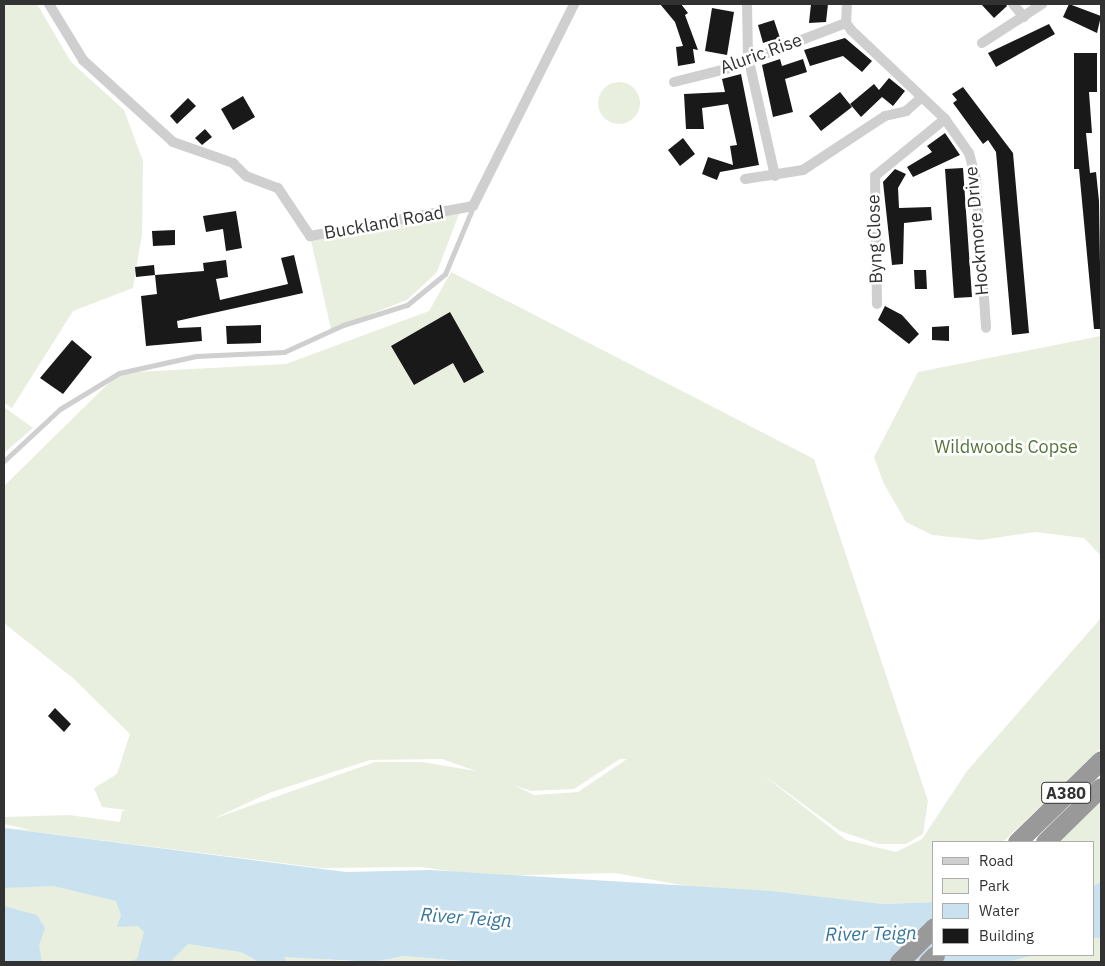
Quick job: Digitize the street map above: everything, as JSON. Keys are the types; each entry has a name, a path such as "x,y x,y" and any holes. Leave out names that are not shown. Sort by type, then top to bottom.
{"highway":[{"name":"A380","path":"1017,841 1101,760"},
{"name":"A380","path":"1046,841 1101,787"},
{"path":"899,962 932,929"}],"street":[{"name":"Buckland Road","path":"49,4 83,60 173,142 233,163 246,176 278,188 310,236 473,206"},
{"path":"473,206 574,4"},
{"path":"747,4 748,57 775,176"},
{"path":"846,23 847,4"},
{"path":"1014,4 1024,17"},
{"path":"982,43 1042,4"},
{"name":"Aluric Rise","path":"674,82 726,69 748,57 846,23"},
{"name":"Hockmore Drive","path":"846,23 945,119 969,153 976,180 986,328"},
{"path":"745,179 775,176 827,159 885,116 906,111 922,97"},
{"name":"Byng Close","path":"877,304 874,176 945,119"}],"lane":[{"path":"4,461 60,409 119,373 196,356 284,352 343,325 407,305 445,274 473,206"}],"green space":[{"path":"4,4 37,4 71,62 124,110 143,161 142,234 133,288 73,311 12,408 4,403"},
{"path":"623,82 631,85 637,91 640,103 637,115 631,121 615,124 607,121 601,115 598,99 601,91 607,85"},
{"path":"459,214 437,272 407,300 331,329 310,236"},
{"path":"451,272 814,459 928,801 923,834 906,844 878,844 840,831 762,774 846,840 896,852 922,839 967,771 1101,618 1101,748 1004,841 932,841 932,902 882,904 692,887 615,873 483,876 421,867 321,868 4,828 31,830 4,824 4,817 69,815 120,822 122,811 127,810 102,807 94,788 117,774 130,734 74,679 4,623 4,486 119,373 286,364 429,311","holes":["442,759 476,771 422,762 375,762 213,819 269,793 370,760","620,759 627,759 578,792 534,795 514,785 531,791 574,789"]},
{"name":"Wildwoods Copse","path":"1101,336 1101,556 1084,538 1035,532 981,540 932,535 906,522 884,484 874,457 918,372"},
{"path":"4,407 33,428 4,453"},
{"path":"1101,800 1101,882 1095,885 1095,841 1060,841"},
{"path":"4,872 117,880 311,958 359,962 4,962"},
{"path":"1095,938 1101,938 1101,962 1007,962 1031,956 1095,956"},
{"path":"404,956 472,962 374,962"}],"water":[{"name":"River Teign","path":"4,828 346,872 431,870 771,891 882,904 932,902 932,956 1031,956 1007,962 472,962 404,956 374,962 284,957 287,962 259,962 241,952 188,944 170,962 125,962 137,959 144,932 138,926 117,927 121,915 116,901 53,886 4,888"},
{"path":"1101,882 1101,938 1095,938 1095,885"},
{"path":"4,906 37,915 45,928 39,946 42,962 4,962"}],"building":[{"path":"660,4 681,4 688,13 685,15 698,50 693,49 695,63 678,66 676,47 683,46 675,22"},
{"path":"811,4 828,4 826,22 809,23"},
{"path":"981,4 1006,4 1007,6 994,18"},
{"path":"1069,4 1101,16 1097,33 1063,17"},
{"path":"712,8 734,12 727,55 705,51"},
{"path":"774,20 780,38 763,43 758,25"},
{"path":"1049,24 1055,34 996,67 988,53"},
{"path":"845,38 872,61 862,72 843,56 810,66 804,50"},
{"path":"1074,53 1097,53 1097,92 1089,92 1092,133 1086,133 1090,173 1096,172 1099,201 1101,329 1094,329 1079,169 1074,169"},
{"path":"780,59 782,66 803,59 807,72 785,79 793,112 773,117 762,65"},
{"path":"741,74 759,165 720,172 717,180 702,174 708,157 733,165 730,146 737,145 728,104 702,108 704,129 686,129 684,94 725,92 722,79"},
{"path":"889,78 905,91 893,106 882,97 861,117 850,104 874,84 879,90"},
{"path":"963,87 1013,153 1029,333 1012,335 996,152 988,140 983,144 953,103 957,100 952,94"},
{"path":"840,92 852,107 821,131 809,116"},
{"path":"243,96 255,117 233,130 221,109"},
{"path":"188,98 196,106 177,124 170,116"},
{"path":"205,129 212,137 202,145 195,138"},
{"path":"945,133 960,155 913,177 907,167 932,152 927,146"},
{"path":"683,138 695,154 680,166 668,150"},
{"path":"963,168 972,297 954,298 945,169"},
{"path":"895,169 906,174 898,188 899,208 931,207 932,220 904,223 903,264 892,265 883,182"},
{"path":"236,211 242,248 226,251 223,229 206,232 203,216"},
{"path":"175,230 175,245 153,246 152,231"},
{"path":"294,255 303,293 177,321 178,328 201,327 202,341 146,346 141,296 157,294 155,275 204,271 203,263 226,260 228,277 216,279 220,300 288,284 281,258"},
{"path":"154,265 155,275 136,277 135,267"},
{"path":"914,270 926,270 927,289 915,289"},
{"path":"885,306 902,315 919,334 909,344 878,320"},
{"path":"450,312 484,372 464,383 453,363 414,385 391,346"},
{"path":"261,325 261,343 227,344 226,326"},
{"path":"949,326 949,341 932,340 932,327"},
{"path":"72,340 92,357 63,394 40,378"},
{"path":"55,708 71,724 64,732 48,716"}]}
